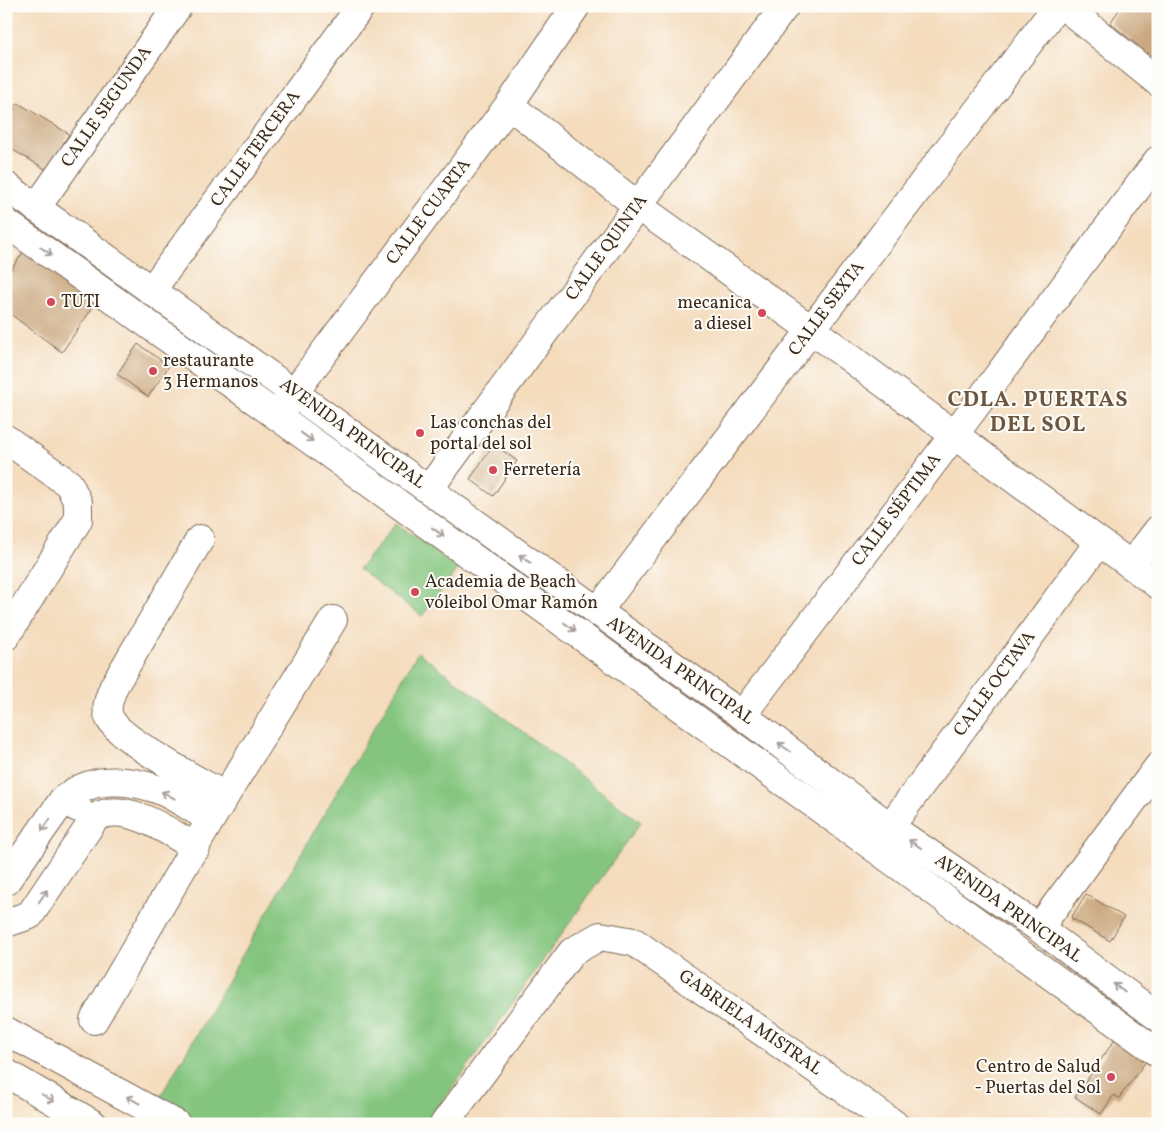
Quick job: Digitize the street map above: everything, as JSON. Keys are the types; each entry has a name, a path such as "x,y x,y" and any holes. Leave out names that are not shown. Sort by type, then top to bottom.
{"street":[{"name":"CALLE SEGUNDA","path":"36,208 178,6"},
{"name":"CALLE TERCERA","path":"151,291 361,6"},
{"name":"CALLE CUARTA","path":"277,416 509,105 576,6"},
{"name":"CALLE QUINTA","path":"429,489 786,6"},
{"name":"CALLE SEXTA","path":"597,612 1057,6"},
{"path":"1064,6 1158,82"},
{"path":"509,105 638,206 812,330 1158,585"},
{"name":"CALLE SÉPTIMA","path":"742,715 954,435 1158,160"},
{"name":"AVENIDA PRINCIPAL","path":"6,186 742,715 890,827 1039,928 1158,1017"},
{"name":"AVENIDA PRINCIPAL","path":"6,223 277,416 1158,1053"},
{"path":"6,439 69,484 78,503 78,520 6,636"},
{"path":"1131,565 1158,530"},
{"path":"200,539 114,686 107,709 110,719 125,735 158,757 225,796"},
{"name":"CALLE OCTAVA","path":"890,827 1099,542"},
{"path":"94,1020 196,848 211,819 333,620"},
{"path":"6,881 63,800 75,790 91,784 108,781 131,783 158,790 211,819"},
{"path":"1039,928 1153,782"},
{"path":"63,800 95,818"},
{"path":"6,923 30,915 95,818 102,813 109,812 151,821 196,848"},
{"name":"GABRIELA MISTRAL","path":"444,1124 572,952 600,936 634,942 894,1124"},
{"path":"6,1031 176,1124"},
{"path":"6,1072 93,1124"}],"green space":[{"name":"Academia de Beach vóleibol Omar Ramón","path":"396,523 459,568 422,616 359,569"},
{"path":"418,652 641,822 427,1124 174,1124 152,1111"}],"building":[{"path":"1122,6 1158,6 1158,61 1110,23"},
{"path":"18,103 69,134 47,170 6,146 6,122"},
{"name":"TUTI","path":"26,248 102,294 62,352 6,311 6,277"},
{"path":"138,344 169,366 148,397 117,374"},
{"name":"Ferretería","path":"494,444 517,461 493,496 470,479"},
{"path":"1086,894 1124,917 1110,941 1071,918"},
{"name":"Centro de Salud - Puertas del Sol","path":"1116,1038 1147,1060 1119,1098 1114,1095 1101,1114 1075,1097"}],"place":[{"name":"TUTI","path":"51,302"},
{"name":"mecanica a diesel","path":"762,313"},
{"name":"restaurante 3 Hermanos","path":"153,371"},
{"name":"Las conchas del portal del sol","path":"420,433"},
{"name":"Ferretería","path":"493,470"},
{"name":"Academia de Beach vóleibol Omar Ramón","path":"415,592"},
{"name":"Centro de Salud - Puertas del Sol","path":"1111,1077"}],"district":[{"name":"CDLA. PUERTAS DEL SOL","path":"1038,412"}]}
